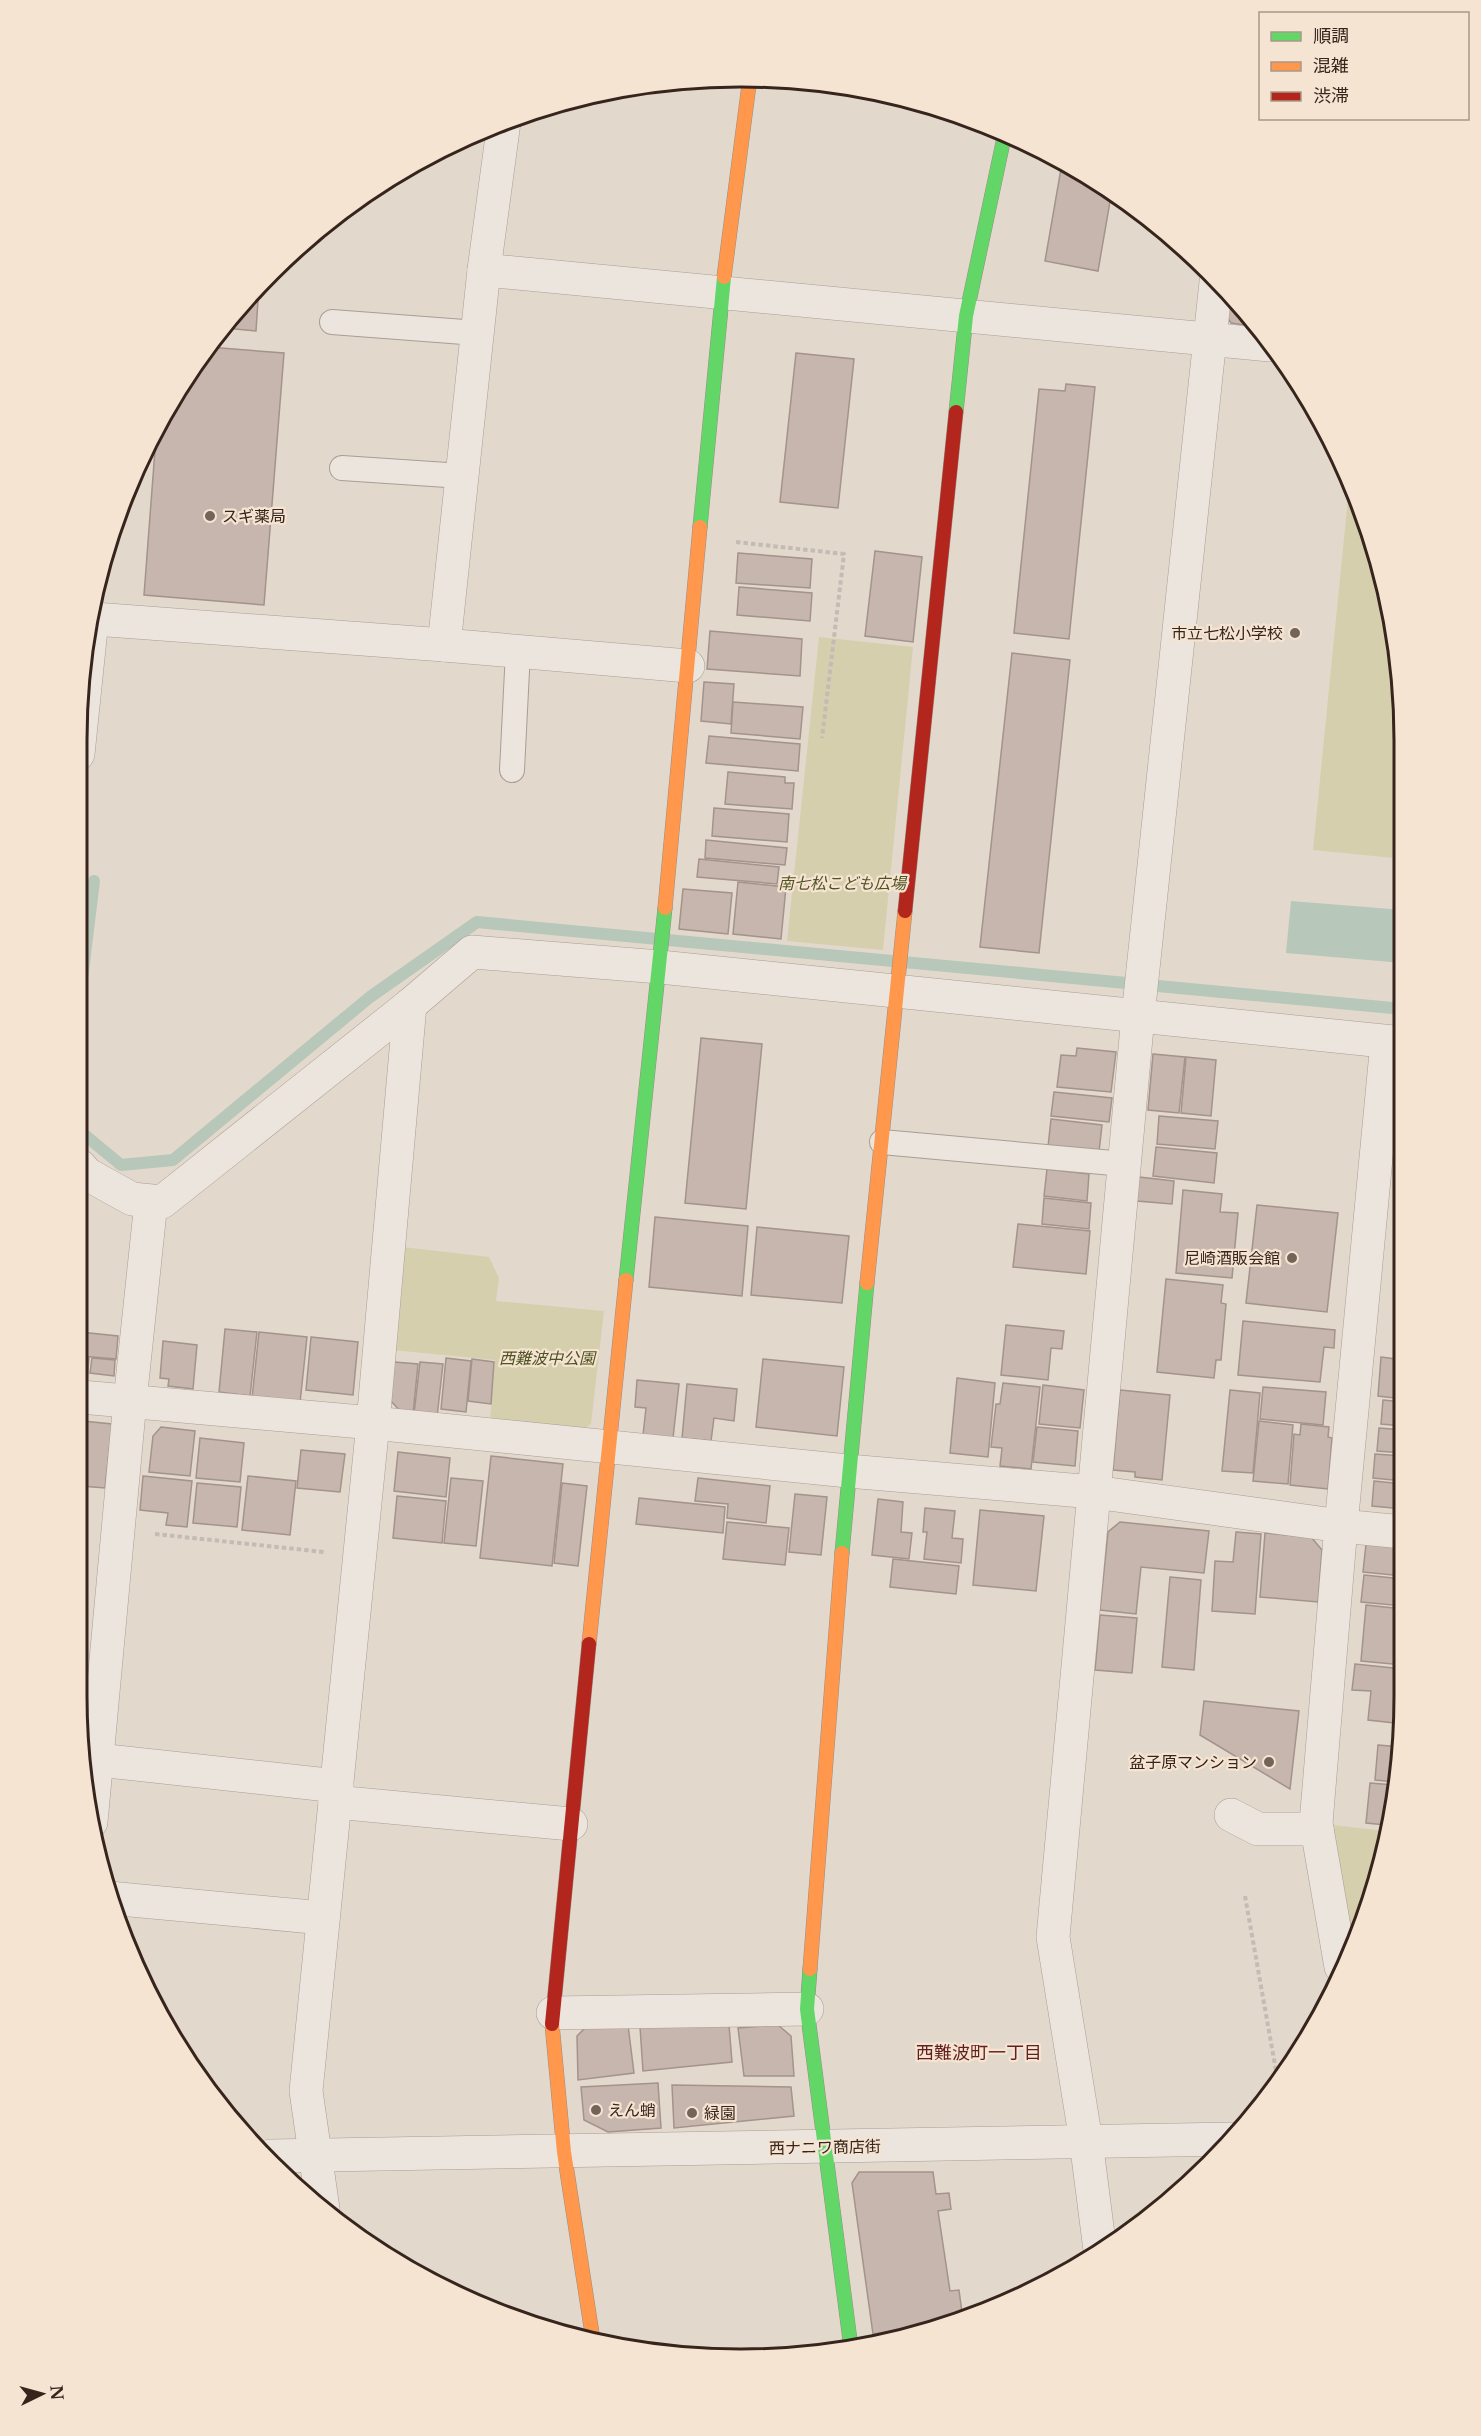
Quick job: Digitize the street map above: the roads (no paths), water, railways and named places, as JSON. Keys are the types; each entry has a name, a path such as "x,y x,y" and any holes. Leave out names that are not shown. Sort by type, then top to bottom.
{"street":[{"path":"592,2331 564,2152 552,2023 608,1448 660,967 722,292 749,87"},
{"path":"444,645 484,270 503,132"},
{"path":"850,2339 807,2009 848,1471 966,316 1003,142"},
{"path":"484,270 1260,344"},
{"path":"1099,2242 1077,2084 1053,1937 1138,1016 1215,291"},
{"path":"99,619 688,666"},
{"path":"87,1174 132,1199 162,1203 410,1005 472,952 660,967 896,990 1394,1042"},
{"path":"321,2196 306,2091 373,1423 410,1005"},
{"path":"1339,1957 1316,1823 1341,1526 1394,1051"},
{"path":"95,1791 98,1761 93,1694 118,1530 151,1202"},
{"path":"87,1397 373,1423 848,1471 1094,1492 1394,1531"},
{"path":"98,1761 571,1824"},
{"path":"1231,1815 1258,1829 1317,1829"},
{"path":"120,1899 323,1918"},
{"path":"553,2013 807,2009"},
{"name":"西ナニワ商店街","path":"276,2156 824,2147 1088,2157 1219,2141"}],"lane":[{"path":"332,322 477,333"},
{"path":"342,468 462,476"},
{"path":"512,770 518,651"},
{"path":"882,1142 1124,1164"}],"waterway":[{"path":"87,938 94,881"},
{"path":"87,1137 121,1165 173,1160 370,997 477,922 1394,1008"}],"place":[{"name":"スギ薬局","path":"210,516"},
{"name":"市立七松小学校","path":"1295,633"},
{"name":"尼崎酒販会館","path":"1292,1258"},
{"name":"盆子原マンション","path":"1269,1762"},
{"name":"えん蛸","path":"596,2110"},
{"name":"緑園","path":"692,2113"}],"district":[{"name":"西難波町一丁目","path":"979,2053"}],"park label":[{"name":"南七松こども広場","path":"842,883"},
{"name":"西難波中公園","path":"547,1358"}]}
